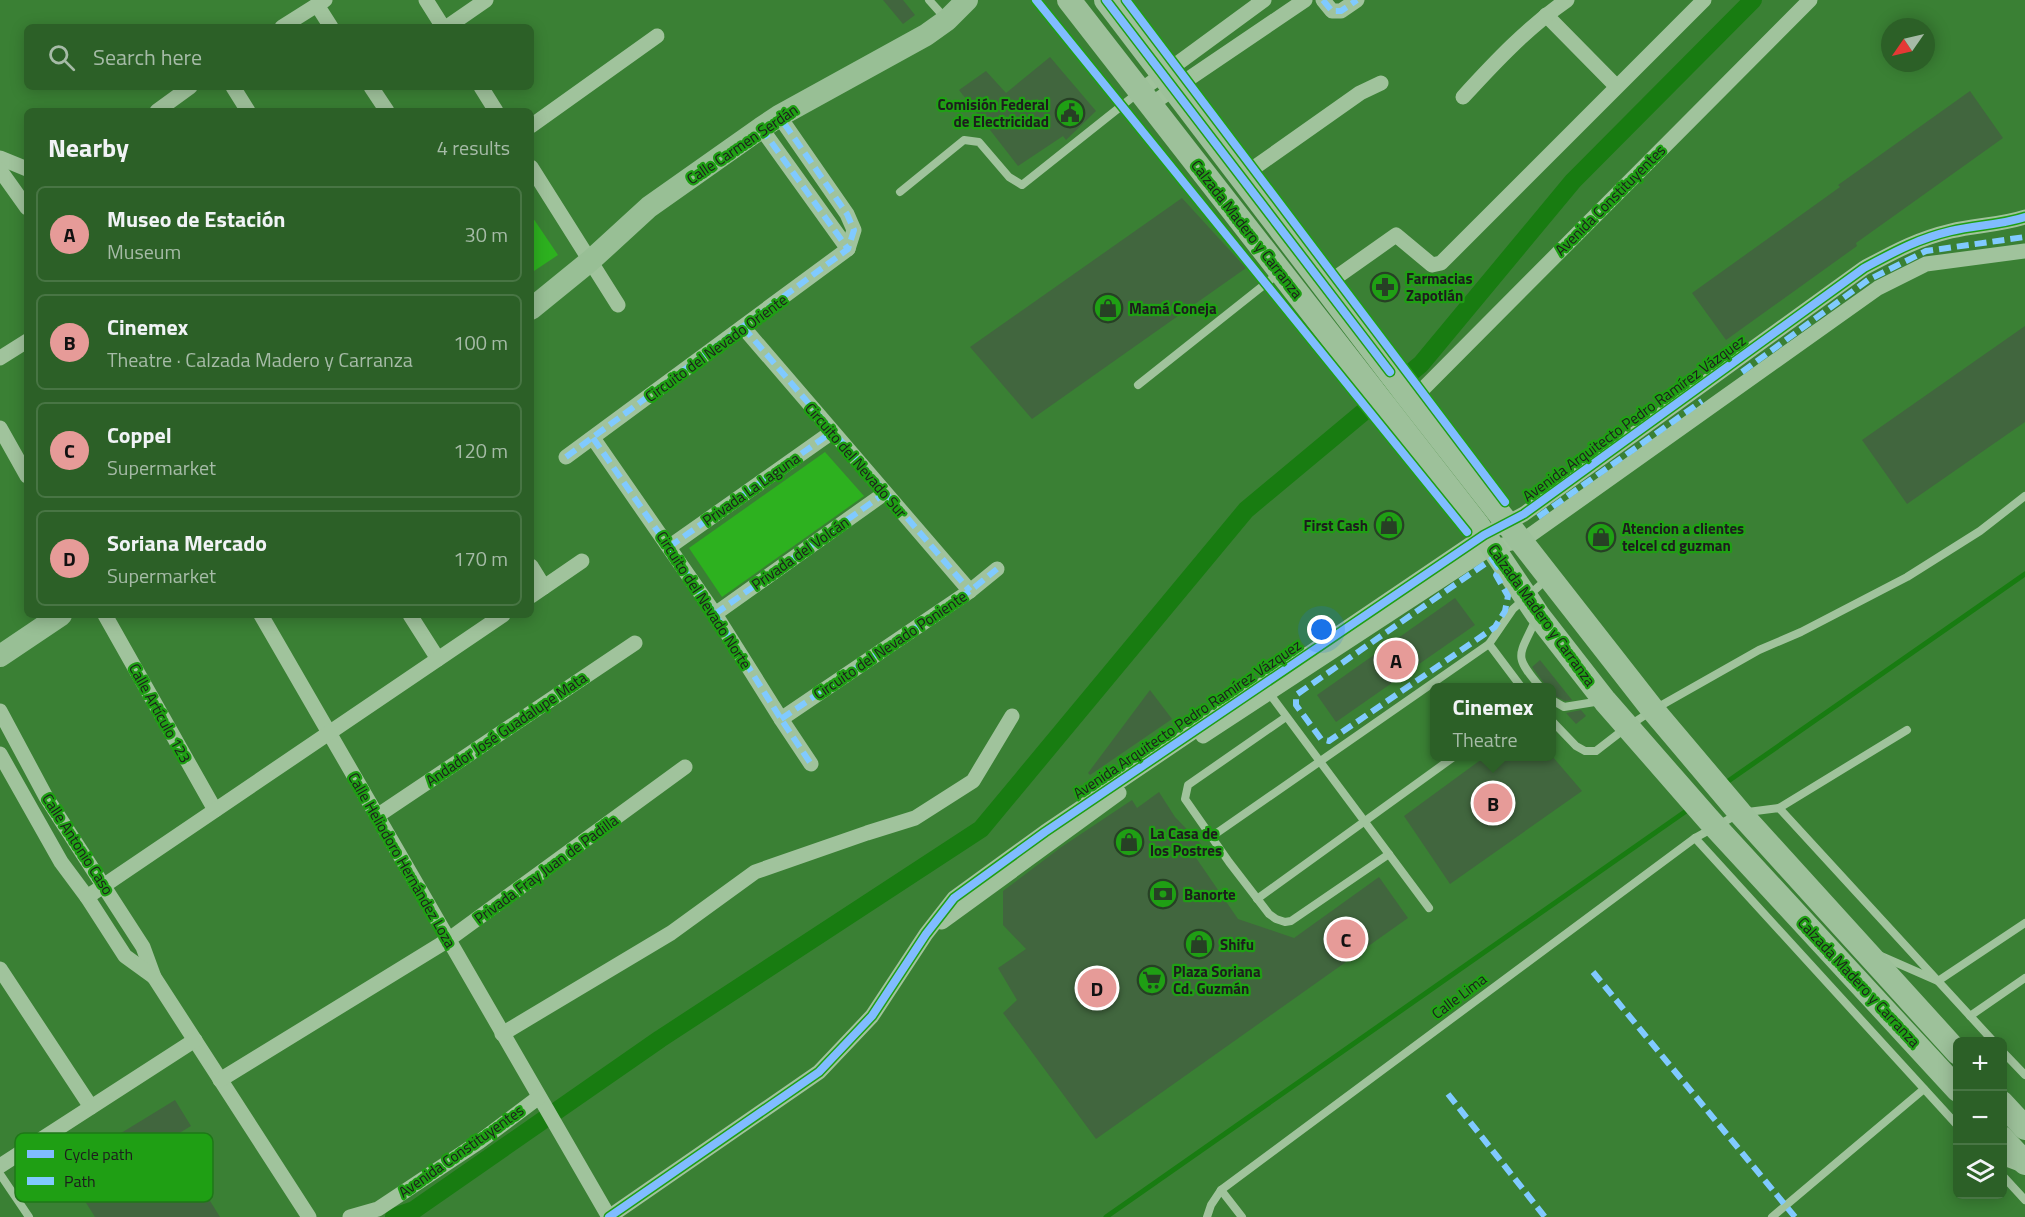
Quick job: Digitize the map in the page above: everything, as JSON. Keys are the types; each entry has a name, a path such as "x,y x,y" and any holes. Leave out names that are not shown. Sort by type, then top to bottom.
{"main road":[{"name":"Calzada Madero y Carranza","path":"1069,0 1488,541 1532,606 1605,701 1668,774 1706,828 1953,1085"},
{"name":"Calzada Madero y Carranza","path":"1106,0 1409,398 1653,710 1736,808 1953,1047"},
{"path":"1246,227 1267,211"},
{"path":"1340,349 1360,333"},
{"path":"2007,1108 2025,1128"},
{"path":"2007,1143 2025,1163"}],"street":[{"path":"426,0 443,24"},
{"path":"450,24 486,0"},
{"name":"Calle Carmen Serdán","path":"534,307 590,261 649,207 770,122 926,34 947,20 967,0"},
{"path":"1145,98 1264,0"},
{"path":"1168,81 1305,0"},
{"path":"1323,0 1332,11 1341,11 1357,0"},
{"path":"1463,97 1503,54 1546,15 1567,0"},
{"path":"1324,286 1396,235 1432,265 1441,263 1704,0"},
{"name":"Avenida Constituyentes","path":"1409,398 1810,0"},
{"path":"287,24 321,3 330,24"},
{"path":"1546,15 1616,86"},
{"path":"534,124 657,36"},
{"path":"1241,177 1360,93 1381,83"},
{"path":"161,108 186,90"},
{"path":"235,90 246,108"},
{"path":"373,90 385,108"},
{"path":"483,90 494,108"},
{"path":"770,122 848,214 854,230 848,249"},
{"path":"770,122 848,249"},
{"path":"0,158 24,168"},
{"path":"0,170 24,200"},
{"path":"534,172 618,305"},
{"name":"Avenida Arquitecto Pedro Ramírez Vázquez","path":"926,934 1153,769 1269,693 1488,541 1515,532 1524,514 1864,268 1912,242 1952,230 2012,222 2025,217"},
{"name":"Circuito del Nevado Oriente","path":"566,457 848,249"},
{"name":"Avenida Arquitecto Pedro Ramírez Vázquez","path":"609,1217 819,1072 872,1016 926,934 954,898 1045,832 1488,541 1515,532 1727,395 1878,288 1926,264 2025,251"},
{"name":"Circuito del Nevado Sur","path":"743,327 970,591"},
{"path":"0,358 24,343"},
{"path":"1714,376 1727,395"},
{"path":"0,428 24,471"},
{"name":"Privada La Laguna","path":"669,547 832,432"},
{"name":"Circuito del Nevado Norte","path":"593,438 715,614 812,764"},
{"name":"Privada del Volcán","path":"715,614 885,493"},
{"path":"534,594 582,561"},
{"name":"Circuito del Nevado Poniente","path":"781,719 970,591 997,569"},
{"path":"534,571 544,587"},
{"path":"0,656 57,618"},
{"name":"Calle Artículo 123","path":"107,618 215,810"},
{"name":"Calle Heliodoro Hernández Loza","path":"263,618 609,1217"},
{"path":"412,618 438,659"},
{"path":"87,897 499,618"},
{"name":"Andador José Guadalupe Mata","path":"377,816 635,643"},
{"name":"Calle Antonio Caso","path":"0,711 46,797 143,947 154,977 309,1217"},
{"path":"502,1034 671,933 755,872 915,818 973,781 1012,716"},
{"name":"Calle Antonio Caso","path":"0,754 61,862 125,956 154,977"},
{"name":"Privada Fray Juan de Padilla","path":"220,1080 448,940 685,767"},
{"path":"0,969 91,1107"},
{"path":"51,1133 195,1040"},
{"name":"Avenida Constituyentes","path":"350,1217 378,1209 541,1100"},
{"path":"0,1166 15,1156"}],"lane":[{"path":"929,0 947,20"},
{"path":"900,192 964,140 979,141 1009,177 1022,184 1145,98"},
{"path":"1138,386 1281,273"},
{"path":"1556,725 1585,751 1596,752 1653,710 1760,650 1801,632 1907,577 1980,531 2025,496"},
{"path":"1537,683 1523,667 1520,659 1532,606 1549,577"},
{"path":"1433,683 1489,644 1513,609 1532,606"},
{"path":"1489,644 1519,683"},
{"path":"1211,837 1430,685"},
{"path":"1269,693 1429,908"},
{"path":"1556,703 1564,707 1605,701"},
{"path":"1286,717 1188,784 1185,799 1257,899 1276,919 1291,921 1389,854"},
{"path":"1907,730 1779,808 1990,1037"},
{"path":"1257,899 1448,761"},
{"name":"Calle Lima","path":"1221,1191 1706,828 1736,808 1779,808"},
{"path":"1706,828 1924,1089 1953,1120"},
{"path":"1938,981 2025,923"},
{"path":"1862,947 1938,981"},
{"path":"1970,1016 2025,978"},
{"path":"2007,1056 2025,1076"},
{"path":"1772,1217 1924,1089"},
{"path":"2007,1163 2025,1171"},
{"path":"0,1174 15,1196"},
{"path":"2007,1180 2025,1200"},
{"path":"1207,1217 1210,1205 1221,1191 1242,1217"},
{"path":"19,1202 29,1217"}],"green space":[{"path":"534,219 558,255 534,271"},
{"path":"825,452 864,496 722,597 689,548"}],"building":[{"path":"883,0 903,0 915,15 903,24"},
{"name":"Comisión Federal de Electricidad","path":"1050,57 1096,111 1066,140 1063,136 1018,166 959,90 986,71 1006,93"},
{"path":"1970,91 2003,138 1726,340 1692,293"},
{"name":"Mamá Coneja","path":"1182,198 1246,268 1032,419 970,347"},
{"path":"2025,326 2025,422 1907,504 1862,440"},
{"path":"1455,598 1475,625 1336,722 1317,695"},
{"path":"1540,660 1572,700 1565,701 1556,696 1556,683 1544,683 1532,667"},
{"path":"1150,690 1172,719 1090,775 1088,773"},
{"path":"1581,710 1586,716 1576,724 1566,713"},
{"path":"1479,761 1556,761 1582,791 1450,884 1404,816"},
{"name":"Plaza Soriana Cd. Guzmán","path":"1159,792 1175,817 1202,845 1192,852 1238,919 1294,938 1379,877 1408,918 1096,1139 1003,1013 1017,1000 998,968 1026,949 1003,925 1003,891 1060,848 1132,800 1137,808"},
{"path":"175,1100 191,1126 179,1133 121,1133"},
{"path":"86,1202 211,1202 220,1217 95,1217"}],"waterway":[{"path":"394,1217 414,1210 660,1039 981,829 1246,510 1421,364 1573,181 1753,0"},
{"path":"1724,784 2025,574"},
{"path":"1106,1217 1689,809"}],"marked path":[{"path":"1323,0 1332,11 1341,11 1357,0"},
{"path":"566,457 848,249 854,230 847,214 779,116"},
{"path":"761,128 848,249"},
{"path":"1742,372 1868,280 1926,251 2025,237"},
{"path":"743,327 970,591"},
{"path":"1538,517 1702,401"},
{"path":"669,547 832,432"},
{"path":"593,438 715,614 811,764"},
{"path":"715,614 885,493"},
{"path":"1492,559 1500,570 1496,575 1508,596 1505,611 1495,627 1329,741 1321,739 1296,705 1296,695 1492,559"},
{"path":"781,719 970,591 997,569"},
{"path":"1593,972 1795,1217"},
{"path":"1448,1094 1545,1217"}],"cycle path":[{"path":"1036,0 1467,532"},
{"path":"1106,0 1390,372"},
{"path":"1126,0 1505,502"},
{"path":"609,1217 819,1072 872,1016 926,934 954,898 1045,832 1484,535 1524,514 1864,268 1906,246 1939,234 2025,217"}],"place":[{"name":"Comisión Federal de Electricidad","path":"1070,113"},
{"name":"Farmacias Zapotlán","path":"1385,287"},
{"name":"Mamá Coneja","path":"1108,308"},
{"name":"First Cash","path":"1389,525"},
{"name":"Atencion a clientes telcel cd guzman","path":"1601,537"},
{"name":"Museo de Estación","path":"1396,660"},
{"name":"Cinemex","path":"1493,803"},
{"name":"La Casa de los Postres","path":"1129,842"},
{"name":"Banorte","path":"1163,894"},
{"name":"Coppel","path":"1346,939"},
{"name":"Shifu","path":"1199,944"},
{"name":"Plaza Soriana Cd. Guzmán","path":"1152,980"},
{"name":"Soriana Mercado","path":"1097,988"}]}
